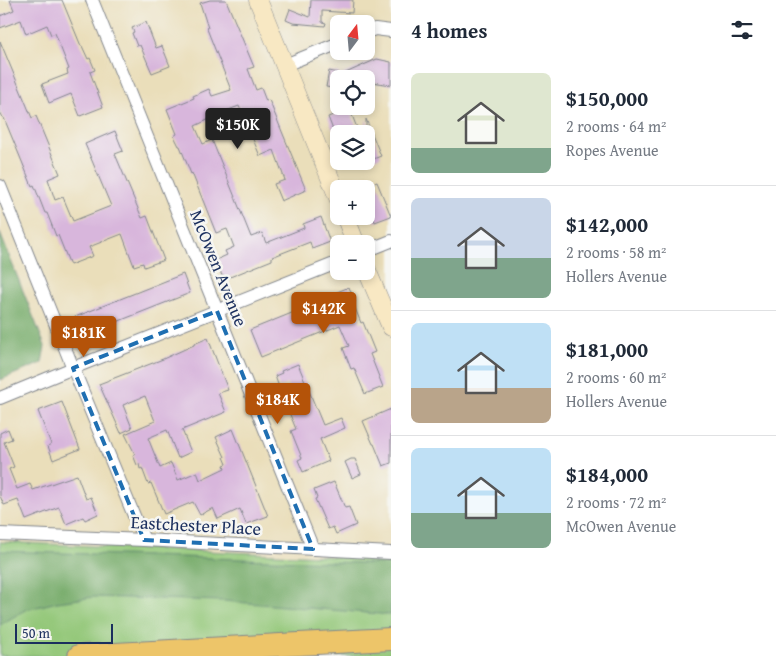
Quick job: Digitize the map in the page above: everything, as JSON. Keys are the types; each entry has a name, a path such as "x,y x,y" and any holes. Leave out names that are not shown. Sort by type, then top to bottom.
{"highway":[{"path":"79,656 391,639"}],"street":[{"name":"McOwen Avenue","path":"92,0 314,549"},
{"path":"258,0 331,180"},
{"path":"375,29 391,32"},
{"path":"285,65 330,47"},
{"path":"0,186 144,540"},
{"path":"375,247 391,241"},
{"path":"0,398 330,266"},
{"path":"371,280 391,327"},
{"name":"Eastchester Place","path":"0,534 391,553"}],"highlighted area":[{"path":"217,311 313,549 144,540 73,368"}],"green space":[{"path":"0,233 45,346 42,363 0,380"},
{"path":"0,542 391,559 391,656 0,656"},
{"path":"0,551 391,564 391,615 224,601 94,597 57,602 25,610 0,625"}],"building":[{"path":"10,0 62,0 81,46 88,59 90,58 95,70 90,72 103,107 80,116 71,94 49,103 42,84 68,74 67,70 69,69 55,33 51,35 47,25 26,34 21,20 0,28 0,16 14,10"},
{"path":"210,0 226,0 254,67 248,69 256,90 261,88 266,101 269,100 306,190 281,201 274,184 285,180 274,150 260,156 239,106 195,126 203,144 212,140 251,237 262,233 266,243 304,228 303,224 321,217 330,242 312,249 310,242 225,279 216,260 227,255 225,251 234,247 227,229 216,233 192,173 174,136 177,134 167,109 194,98 193,96 209,89 212,96 231,90 207,29 200,3"},
{"path":"311,0 353,0 352,13 322,11 322,22 326,23 325,26 293,23 286,20 290,9 310,17"},
{"path":"146,22 156,48 162,46 170,66 152,73 140,45 137,46 132,33 134,32 132,28"},
{"path":"0,41 32,118 36,116 60,174 48,179 55,200 63,197 73,221 111,206 85,144 115,131 123,151 115,154 142,218 147,216 164,260 144,267 143,263 134,266 122,234 89,247 93,256 70,265 34,185 32,186 0,111"},
{"path":"375,60 391,62 391,85 375,82 375,70 352,70"},
{"path":"330,71 330,88 326,87"},
{"path":"333,115 352,115 356,125 331,125 328,117"},
{"path":"375,141 381,156 375,158"},
{"path":"377,182 391,216 375,222 375,183"},
{"path":"183,274 190,293 81,336 75,317"},
{"path":"349,287 361,323 363,322 375,352 370,354 383,387 365,394 354,368 351,369 343,348 349,346 340,325 261,357 250,330 336,295 335,293"},
{"path":"208,338 228,390 218,393 226,412 182,430 191,452 178,458 167,430 148,438 160,468 171,463 178,480 197,472 200,480 225,468 224,465 227,464 225,457 216,437 233,429 268,516 246,524 240,509 218,519 213,508 200,515 193,502 164,514 151,483 148,484 142,468 140,469 139,464 137,465 133,455 135,454 125,434 155,421 145,396 123,405 132,428 121,433 99,384 163,359"},
{"path":"298,364 323,425 341,418 345,428 320,439 329,461 303,472 298,460 302,458 291,431 296,429 286,405 294,402 287,384 279,387 275,376 282,373 281,371"},
{"path":"62,402 80,449 53,460 48,446 51,444 38,411"},
{"path":"391,409 391,463 383,466 363,421"},
{"path":"8,429 12,439 4,442 14,467 9,469 17,489 30,484 33,490 77,475 86,499 91,497 98,514 85,520 83,517 66,524 59,507 26,520 18,500 4,505 0,496 0,433"},
{"path":"355,459 361,474 352,478 345,462"},
{"path":"334,482 345,508 349,507 356,525 336,534 333,527 328,529 315,499 317,498 314,490"}]}
